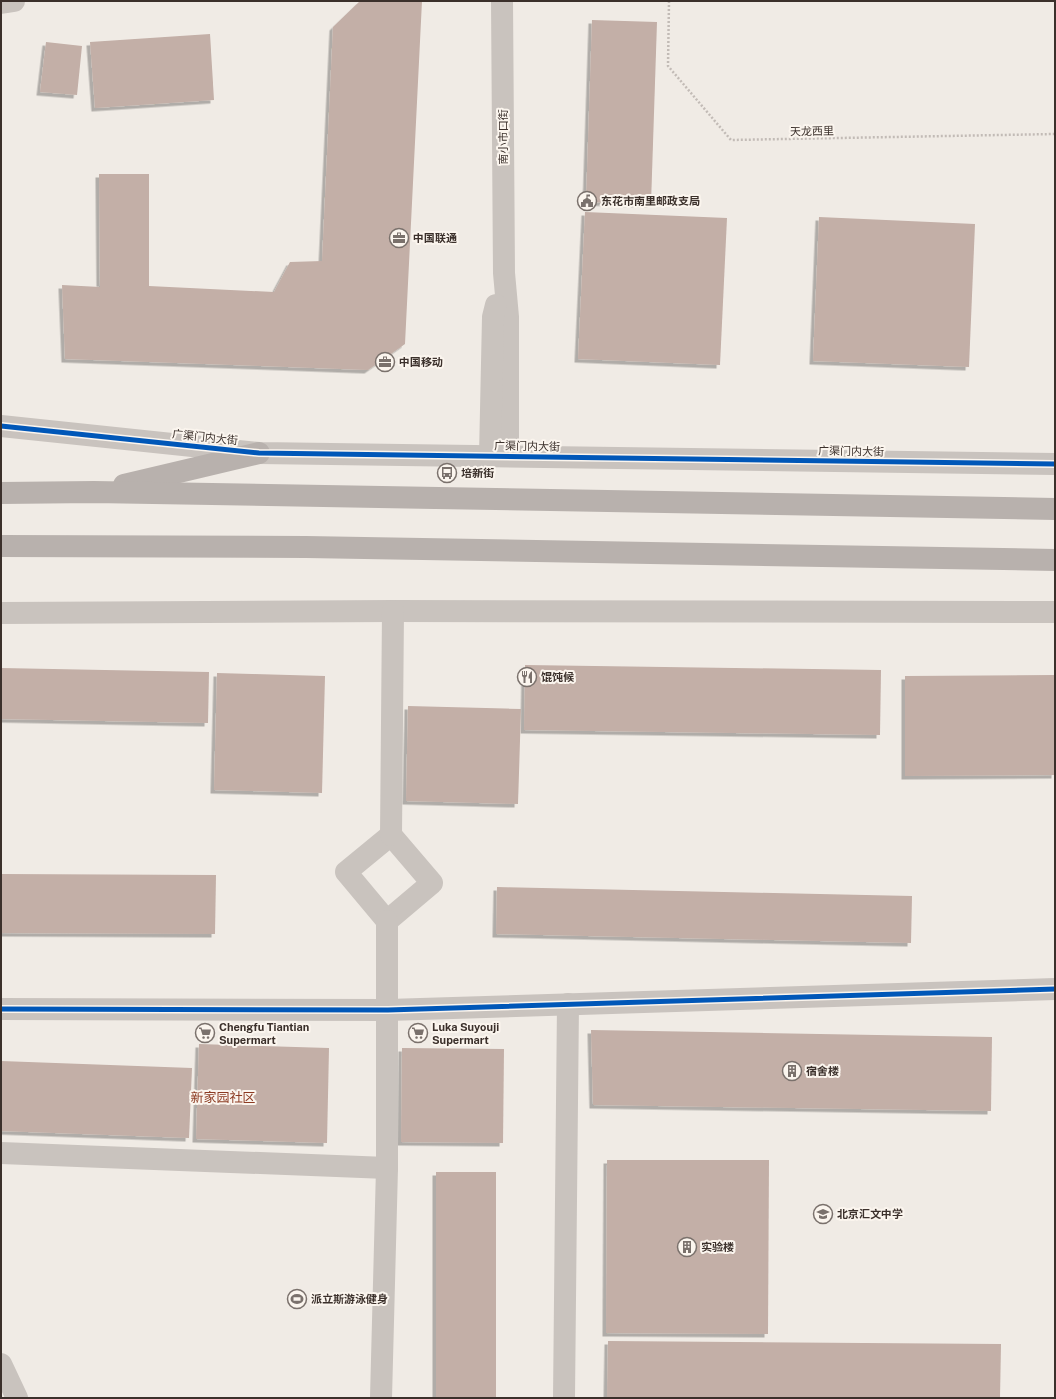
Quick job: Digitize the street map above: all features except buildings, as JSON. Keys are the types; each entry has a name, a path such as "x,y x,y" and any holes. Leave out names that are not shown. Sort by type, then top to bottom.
{"main road":[{"path":"94,492 259,452"},
{"path":"1,493 94,492 1055,509"},
{"path":"1,546 306,547 1055,560"}],"street":[{"path":"1,3 14,1"},
{"name":"南小市口街","path":"499,456 508,317 504,273 502,1"},
{"name":"广渠门内大街","path":"1,426 259,452 1055,464"},
{"path":"387,921 432,883 391,834 393,611"},
{"path":"1,613 393,611 1055,612"},
{"path":"381,1398 387,1168 387,921 346,872 391,834"},
{"path":"1,1009 388,1010 1055,990"},
{"path":"564,1398 568,1004"},
{"path":"1,1153 387,1168"},
{"path":"1,1364 17,1398"}],"cycle path":[{"path":"1,426 259,453 1055,464"},
{"path":"1,1009 388,1010 1055,989"}],"place":[{"name":"东花市南里邮政支局","path":"587,201"},
{"name":"中国联通","path":"399,238"},
{"name":"中国移动","path":"385,362"},
{"name":"培新街","path":"447,473"},
{"name":"馄饨候","path":"527,677"},
{"name":"Chengfu Tiantian Supermart","path":"205,1033"},
{"name":"Luka Suyouji Supermart","path":"418,1033"},
{"name":"宿舍楼","path":"792,1071"},
{"name":"北京汇文中学","path":"823,1214"},
{"name":"实验楼","path":"687,1247"},
{"name":"派立斯游泳健身","path":"297,1299"}],"district":[{"name":"新家园社区","path":"223,1097"}]}
